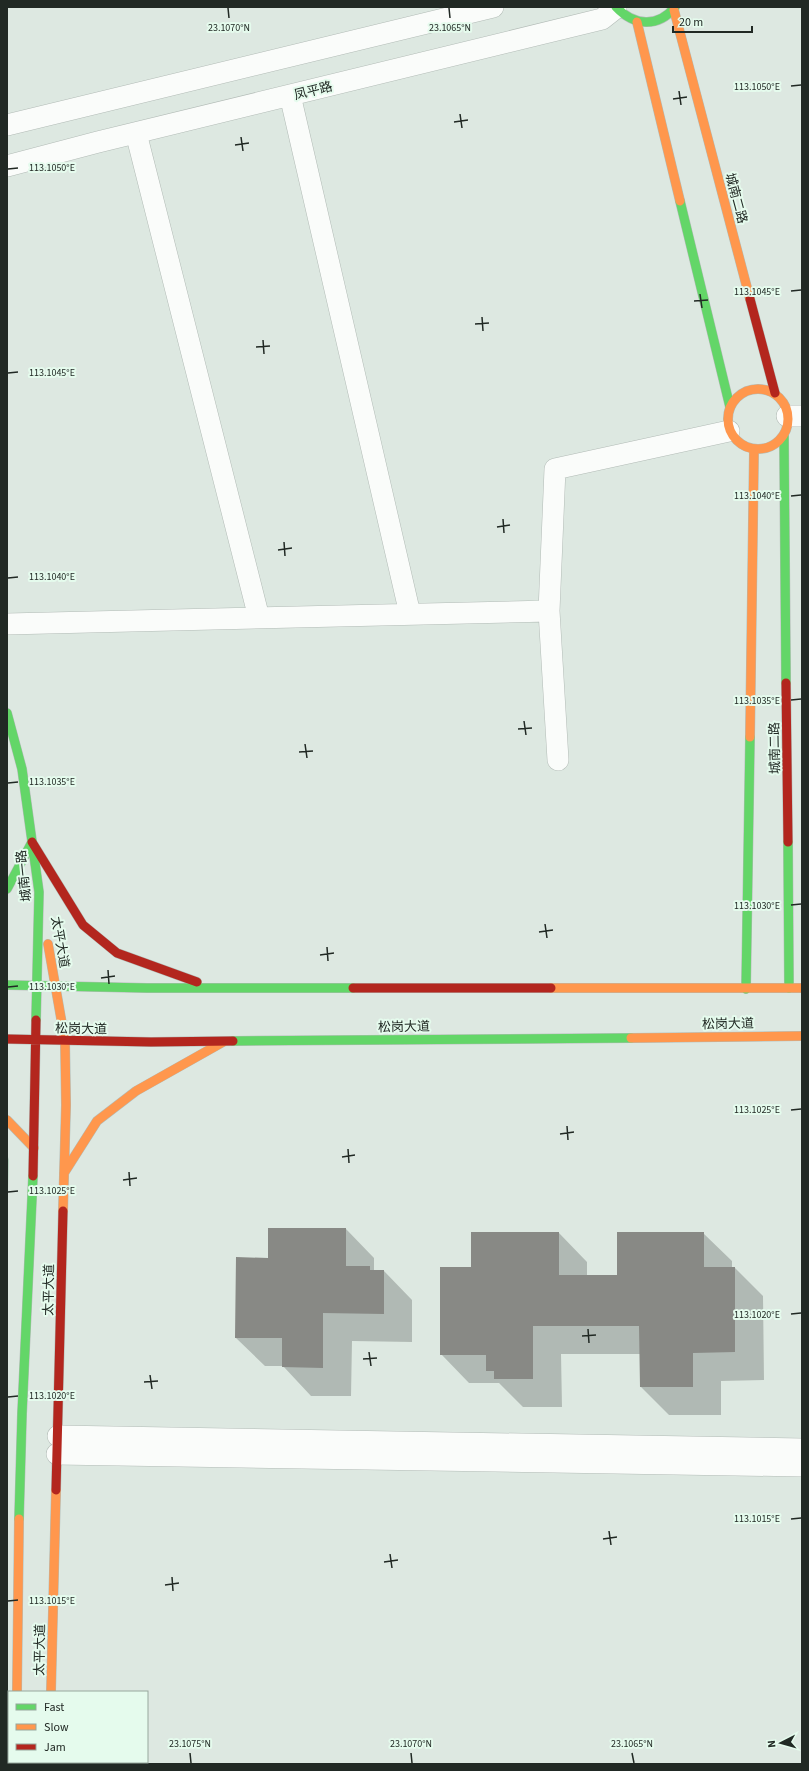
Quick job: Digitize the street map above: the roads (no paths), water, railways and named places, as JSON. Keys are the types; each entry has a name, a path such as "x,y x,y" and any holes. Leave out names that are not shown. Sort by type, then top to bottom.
{"street":[{"path":"7,124 493,7"},
{"path":"616,8 625,17 637,22 730,407"},
{"name":"凤平路","path":"7,166 602,19 616,8"},
{"name":"城南二路","path":"637,22 649,23 661,20 675,8 775,393 794,416 784,436 789,988"},
{"path":"290,95 410,614"},
{"path":"136,133 259,618"},
{"path":"775,393 765,389 749,390 736,398 730,407 727,420 729,431 735,440 743,447 754,450 764,450 777,444 784,436"},
{"path":"558,760 549,611 555,469 729,431"},
{"name":"城南二路","path":"746,989 754,450"},
{"path":"7,624 549,611"},
{"name":"城南一路","path":"7,713 22,769 39,892 34,1148 22,1414 17,1609 17,1691"},
{"path":"32,842 83,925 117,953 212,988"},
{"path":"7,890 32,842"},
{"name":"太平大道","path":"39,892 65,1042 66,1105 51,1691"},
{"path":"7,985 212,988 802,988"},
{"name":"松岗大道","path":"7,1039 36,1039 65,1042 802,1036"},
{"path":"64,1173 97,1121 136,1090 224,1041"},
{"path":"7,1120 34,1148"},
{"path":"58,1445 802,1449"},
{"path":"58,1445 802,1466"}]}
